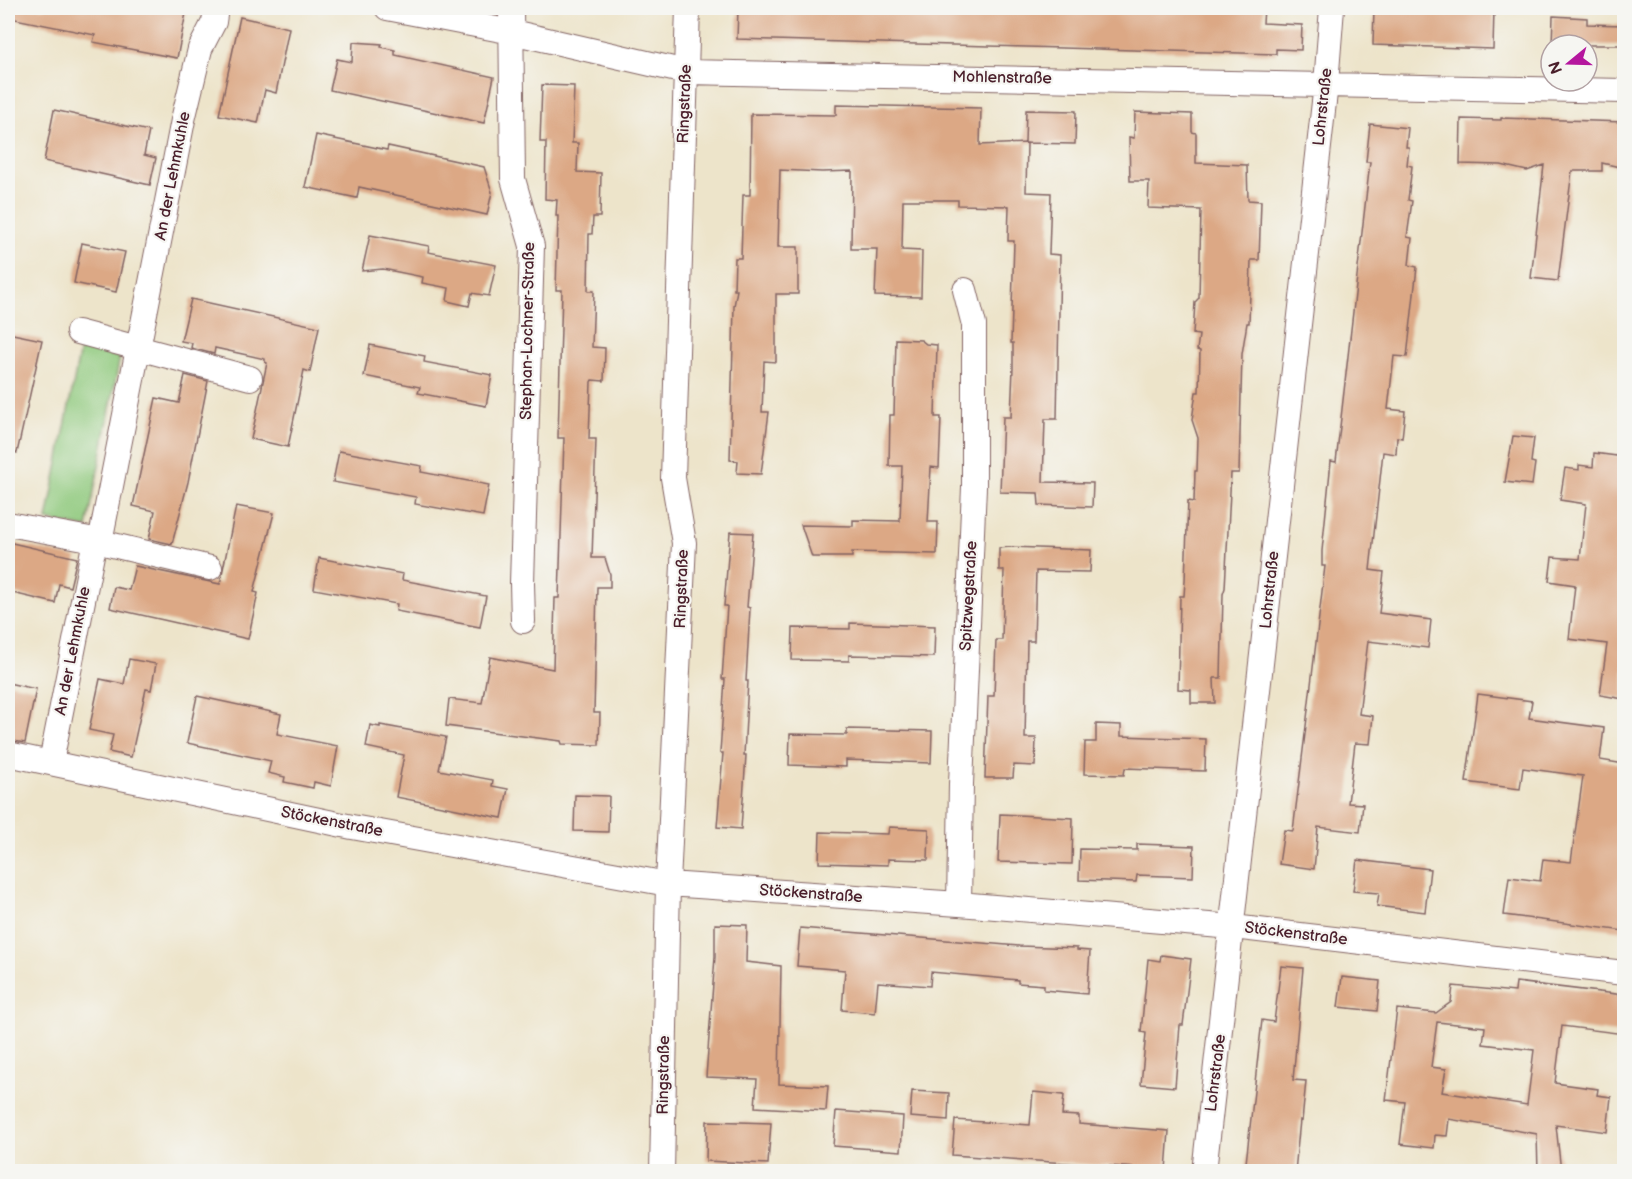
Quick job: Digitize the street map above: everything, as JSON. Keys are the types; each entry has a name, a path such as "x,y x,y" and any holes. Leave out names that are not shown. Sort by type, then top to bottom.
{"street":[{"name":"An der Lehmkuhle","path":"51,762 183,120 200,49 213,22 216,8"},
{"name":"Mohlenstraße","path":"387,8 512,32 686,72 1624,91"},
{"name":"Stephan-Lochner-Straße","path":"511,8 513,179 532,246 522,583 523,621"},
{"name":"Ringstraße","path":"662,1172 668,884 684,543 673,478 688,8"},
{"name":"Lohrstraße","path":"1204,1172 1326,84 1332,8"},
{"name":"Spitzwegstraße","path":"959,904 974,487 974,325 965,290"},
{"path":"78,332 250,378"},
{"path":"8,524 98,541 210,568"},
{"name":"Stöckenstraße","path":"8,754 352,826 668,884 959,904 1233,927 1624,973"}],"green space":[{"path":"80,349 120,357 87,528 47,520"}],"building":[{"path":"11,8 187,8 177,58 93,42 95,35 10,18"},
{"path":"1264,8 1263,23 1302,25 1301,50 1276,49 1276,54 737,39 738,9"},
{"path":"1374,8 1494,8 1493,49 1373,45"},
{"path":"1553,16 1587,18 1587,24 1624,25 1624,45 1599,45 1599,33 1552,33"},
{"path":"240,17 289,28 276,93 265,90 258,123 219,115"},
{"path":"353,42 382,44 381,47 395,50 395,55 494,77 484,123 330,90 337,59 352,62"},
{"path":"542,85 574,86 572,143 578,143 577,172 601,173 600,217 593,217 592,234 589,234 588,291 594,291 592,347 605,348 604,381 592,380 591,382 589,439 596,439 592,558 605,558 610,574 610,587 597,587 594,713 600,713 599,745 562,744 561,741 446,726 449,699 482,703 490,657 553,669 555,598 559,598 564,438 558,438 562,290 556,290 557,200 545,199 546,142 540,142"},
{"path":"836,105 981,108 980,145 1027,143 1026,192 1051,193 1049,254 1060,255 1057,419 1045,419 1043,482 1093,483 1092,507 1039,505 1038,493 1000,492 1003,417 1011,417 1013,368 1013,343 1011,343 1014,241 1008,241 1009,206 958,205 958,200 903,200 902,250 922,251 921,297 875,296 877,249 851,249 852,171 780,170 778,247 798,247 798,294 776,294 776,362 764,361 762,412 769,412 761,474 737,473 738,461 730,460 734,306 737,290 734,290 735,258 741,258 743,195 750,195 751,114 836,115"},
{"path":"54,110 149,131 144,155 156,158 150,185 44,161"},
{"path":"1026,110 1076,111 1075,144 1025,143"},
{"path":"1135,112 1192,114 1192,132 1196,133 1196,163 1247,165 1248,200 1261,201 1259,260 1251,260 1249,323 1247,323 1242,354 1239,473 1231,473 1223,594 1221,678 1214,678 1215,703 1191,703 1191,690 1178,689 1180,596 1184,596 1188,501 1194,502 1195,471 1197,471 1198,438 1192,420 1196,392 1199,392 1200,351 1197,350 1199,335 1193,334 1195,302 1199,298 1201,210 1148,208 1149,181 1130,181 1129,137 1134,138"},
{"path":"1501,118 1624,122 1624,168 1602,163 1602,171 1572,171 1558,281 1531,278 1544,165 1527,171 1501,165 1460,164 1461,119 1501,120"},
{"path":"1370,124 1408,128 1407,165 1412,166 1408,200 1412,201 1407,237 1412,238 1409,265 1417,267 1407,357 1394,356 1388,409 1405,411 1402,438 1397,437 1396,454 1383,452 1370,570 1384,572 1379,613 1431,620 1428,648 1368,641 1359,714 1373,716 1370,744 1355,743 1348,803 1363,804 1360,832 1318,827 1314,869 1279,864 1284,830 1293,831 1308,710 1325,566 1322,566 1322,551 1331,461 1336,462 1370,162 1366,162"},
{"path":"316,135 387,150 388,146 484,167 492,192 487,215 359,187 357,198 305,187"},
{"path":"370,235 429,246 428,252 496,265 489,296 472,293 469,306 447,301 449,288 422,283 423,277 383,269 362,271"},
{"path":"82,243 125,252 116,292 74,283"},
{"path":"191,299 319,327 310,372 304,370 288,447 251,439 267,363 265,359 215,348 214,354 191,348 192,343 181,341"},
{"path":"8,333 42,340 17,453 8,452"},
{"path":"896,339 921,340 926,344 937,345 935,417 941,417 939,468 931,467 928,522 938,522 937,554 852,552 852,557 812,557 801,525 853,526 853,520 900,521 902,466 889,466 890,415 894,415"},
{"path":"370,345 425,356 424,362 492,375 486,406 418,393 420,387 364,376"},
{"path":"185,375 208,381 188,482 172,544 149,539 155,511 133,506 156,398 179,403"},
{"path":"1513,436 1534,438 1531,462 1535,463 1532,485 1505,482"},
{"path":"339,451 422,466 421,472 489,485 483,516 415,504 416,497 333,482"},
{"path":"1594,453 1624,457 1622,546 1624,546 1624,699 1600,695 1607,644 1569,639 1575,585 1549,581 1552,557 1580,559 1586,504 1560,500 1565,468 1579,470 1579,465 1593,467"},
{"path":"236,506 274,513 254,592 258,593 248,639 110,608 114,587 129,590 135,566 220,584"},
{"path":"730,532 753,533 747,607 750,608 746,681 748,681 744,755 746,755 741,829 717,827 723,753 720,753 725,679 722,679 727,606 724,606"},
{"path":"8,542 77,558 70,587 59,584 55,603 8,592"},
{"path":"999,548 1091,550 1090,572 1036,571 1034,641 1027,641 1025,738 1036,738 1035,766 1014,765 1013,778 985,778 988,696 994,696 996,640 1002,640 1004,570 999,570"},
{"path":"319,558 403,574 402,580 486,596 480,627 396,611 397,604 314,589"},
{"path":"850,623 935,626 934,657 849,655 849,661 792,660 793,628 850,629"},
{"path":"129,659 156,664 151,690 146,689 131,757 109,752 113,735 89,730 100,679 124,684"},
{"path":"8,683 36,689 25,743 8,740"},
{"path":"1478,694 1532,701 1529,718 1604,728 1600,760 1624,764 1624,931 1504,915 1509,877 1540,881 1543,859 1571,862 1583,776 1523,768 1520,789 1466,782"},
{"path":"197,696 281,714 277,734 338,746 331,786 314,782 313,788 284,782 285,777 268,773 271,761 187,743"},
{"path":"1096,724 1121,725 1121,736 1206,739 1205,771 1125,768 1124,775 1084,774 1085,742 1096,742"},
{"path":"370,725 446,737 439,770 493,780 492,786 508,789 502,818 396,797 404,755 366,747"},
{"path":"847,729 932,731 931,763 846,760 846,767 789,765 790,734 847,735"},
{"path":"575,795 609,796 608,832 574,831"},
{"path":"1000,814 1073,818 1072,864 998,862"},
{"path":"889,827 929,829 928,860 888,859 888,865 819,863 820,832 888,834"},
{"path":"1137,844 1194,846 1193,877 1137,875 1136,882 1079,880 1080,849 1137,850"},
{"path":"1357,860 1430,869 1425,912 1377,906 1379,893 1353,891"},
{"path":"715,924 747,925 746,962 781,966 779,1084 828,1086 826,1111 755,1107 757,1079 706,1077 715,957"},
{"path":"800,928 1019,946 1077,948 1077,950 1090,951 1087,994 1044,990 1044,985 1018,983 1018,980 931,972 930,986 878,982 875,1013 842,1010 845,970 797,966"},
{"path":"1161,955 1191,959 1183,1025 1180,1025 1175,1087 1141,1084 1146,1033 1141,1032 1148,959 1160,961"},
{"path":"1281,966 1303,968 1293,1080 1306,1081 1295,1172 1245,1172 1262,1020 1274,1022"},
{"path":"1342,977 1380,981 1377,1011 1338,1007"},
{"path":"1516,982 1624,995 1624,1034 1562,1026 1555,1083 1598,1089 1597,1095 1611,1097 1607,1132 1556,1125 1561,1172 1538,1172 1537,1134 1449,1119 1447,1136 1435,1135 1434,1148 1400,1144 1405,1102 1386,1100 1397,1009 1436,1013 1451,1002 1453,986 1515,992","holes":["1437,1022 1485,1027 1483,1044 1534,1050 1527,1105 1442,1092 1446,1069 1431,1067"]},
{"path":"912,1091 949,1093 948,1120 910,1117"},
{"path":"1033,1092 1064,1095 1062,1115 1079,1116 1079,1124 1169,1131 1166,1170 952,1155 955,1120 1030,1125"},
{"path":"836,1111 903,1116 901,1151 833,1146"},
{"path":"707,1121 771,1123 768,1164 706,1161"}]}
